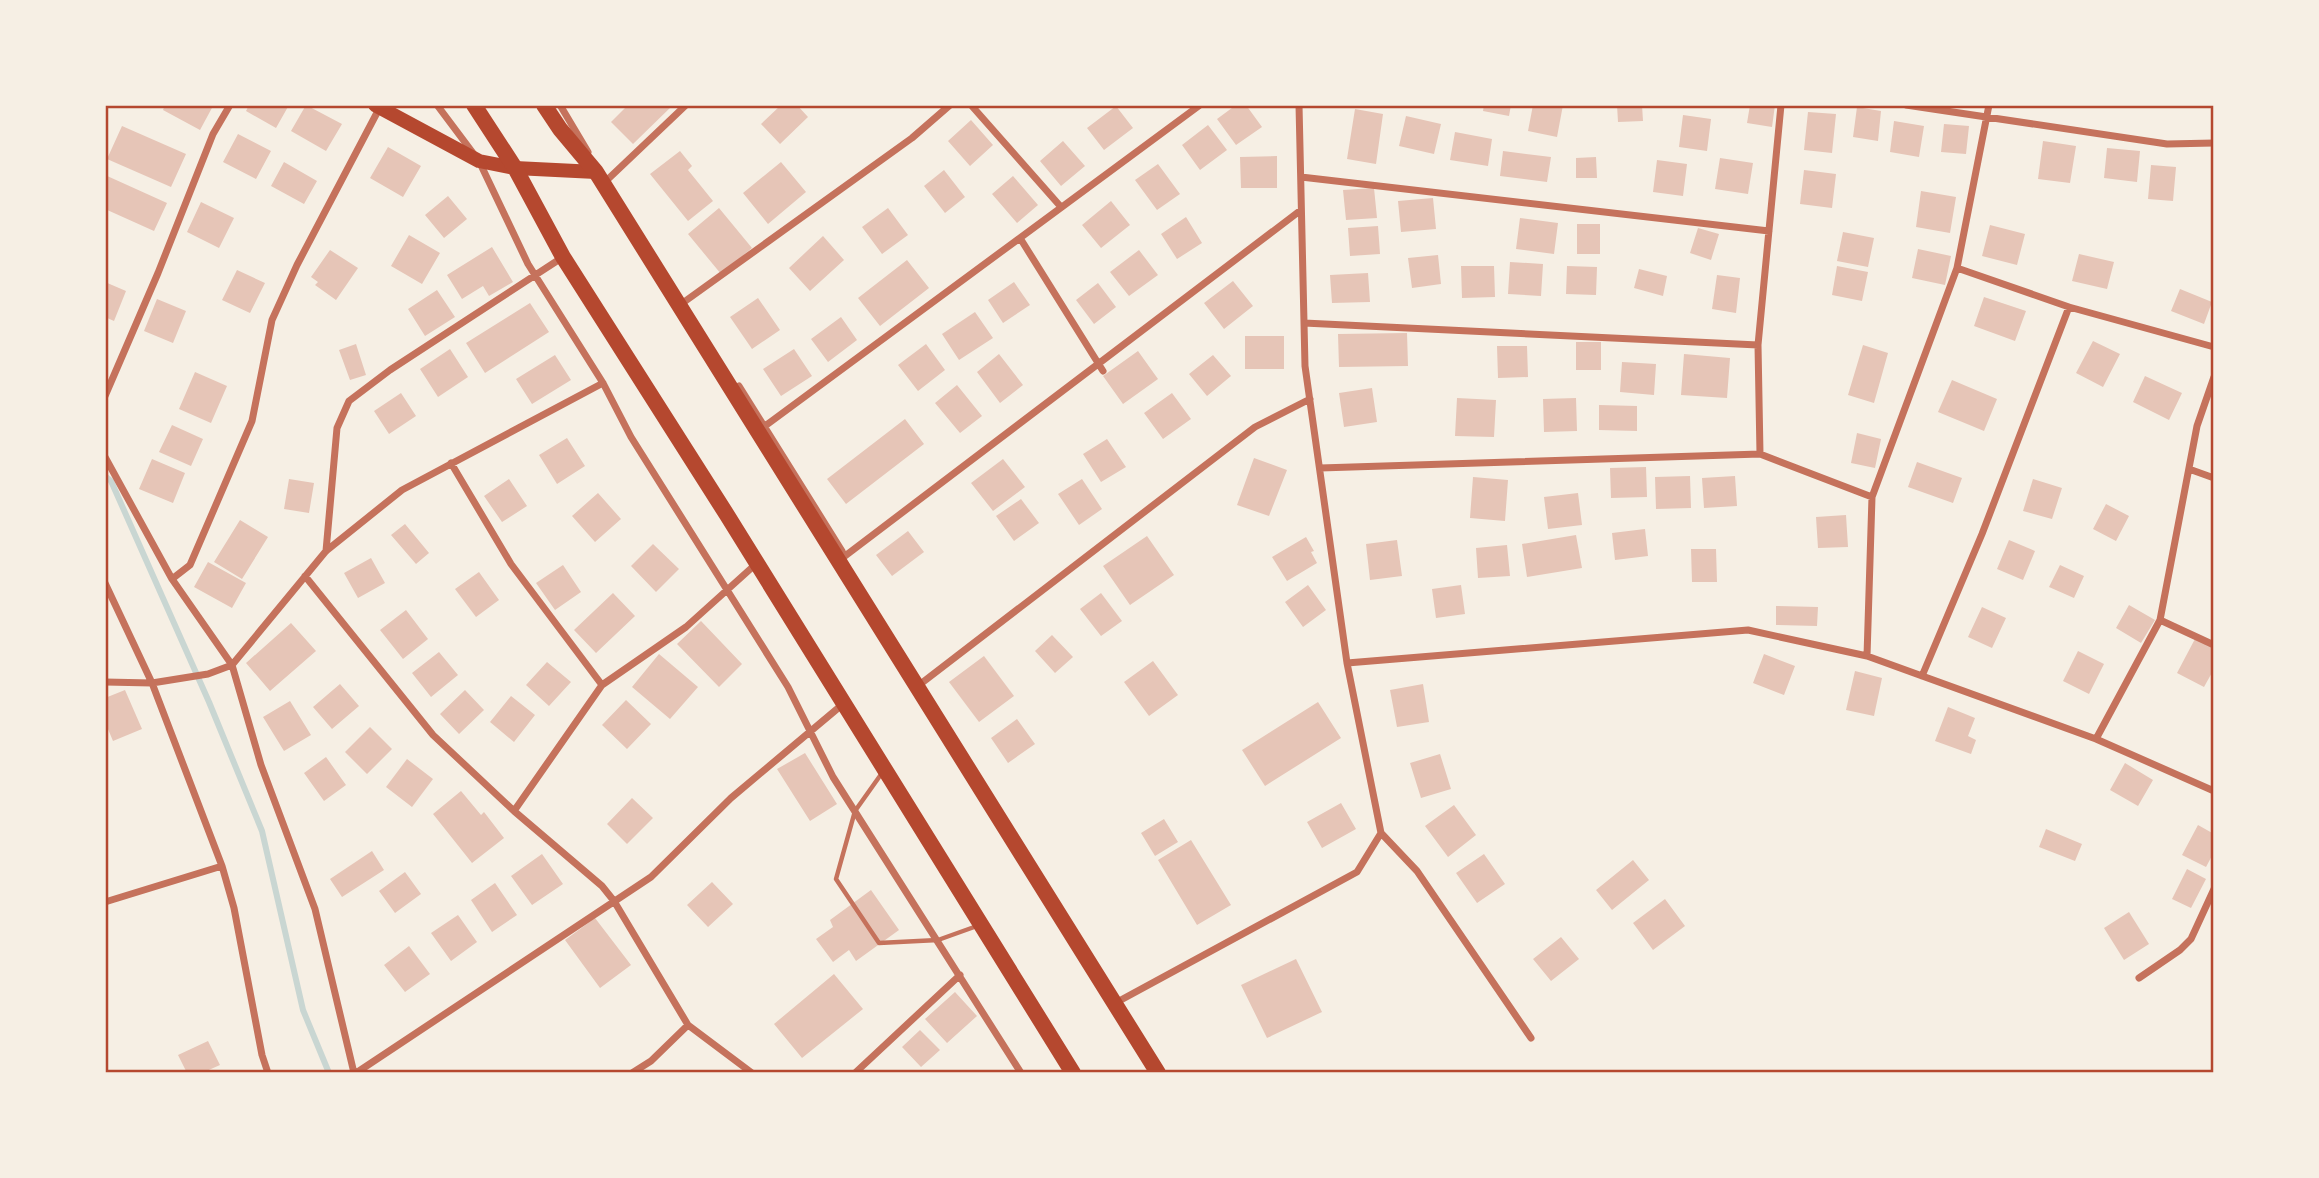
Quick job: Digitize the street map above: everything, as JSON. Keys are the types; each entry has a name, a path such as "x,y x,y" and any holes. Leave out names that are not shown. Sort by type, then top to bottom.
{"highway":[{"path":"474,105 515,168 564,257 1073,1073"},
{"path":"549,105 559,129 601,177 1158,1073"}],"main road":[{"path":"379,106 479,161 515,168 601,177"}],"street":[{"path":"105,396 158,273 213,134 230,105"},
{"path":"438,105 479,161 536,275 603,383 631,437 788,687 833,777 1021,1073"},
{"path":"685,105 601,177 765,426 1164,1073"},
{"path":"684,302 912,138 950,105"},
{"path":"971,105 1061,207"},
{"path":"765,426 1200,105"},
{"path":"1299,105 1306,366 1348,663 1381,833 1417,871 1531,1038"},
{"path":"1760,454 1758,345 1781,105"},
{"path":"1906,105 2167,144 2214,143"},
{"path":"1867,656 1872,497 1957,268 1989,105"},
{"path":"172,579 190,565 252,421 272,320 297,265 379,106"},
{"path":"1301,177 1769,231"},
{"path":"845,556 1101,367 1301,210"},
{"path":"1020,238 1101,367"},
{"path":"326,551 337,428 349,401 390,370 564,257"},
{"path":"1957,268 2069,307 2214,347"},
{"path":"1922,676 1982,534 2069,307"},
{"path":"1304,323 1758,345"},
{"path":"2096,739 2161,620 2197,426 2214,377"},
{"path":"105,682 152,683 208,674 232,665 326,551 402,490 603,383"},
{"path":"923,682 1255,428 1310,398"},
{"path":"1320,468 1760,454 1872,497"},
{"path":"105,457 172,579 232,665 261,765 315,909 355,1073 651,877 731,798 844,703"},
{"path":"451,463 511,564 602,685"},
{"path":"2189,469 2214,478"},
{"path":"514,811 602,685 686,627 757,563"},
{"path":"305,576 433,735 514,811 602,886 614,901 688,1025 752,1073"},
{"path":"105,583 152,683 222,866 237,920 261,1055 268,1073"},
{"path":"2161,620 2214,645"},
{"path":"1348,663 1748,630 1867,656 2096,739 2214,791"},
{"path":"1119,1001 1357,872 1381,833"},
{"path":"105,902 222,866"},
{"path":"2139,978 2192,939 2214,889"},
{"path":"855,1073 960,975"},
{"path":"632,1073 651,1061 688,1025"}],"lane":[{"path":"885,769 855,811 836,879 879,943 938,940 981,924"}],"building":[{"path":"165,105 213,106 200,130 163,110"},
{"path":"249,105 289,105 276,128 246,111"},
{"path":"306,105 342,124 326,151 291,131"},
{"path":"628,105 673,105 633,144 611,122"},
{"path":"781,105 797,105 808,117 780,144 761,124"},
{"path":"1236,105 1246,105 1262,127 1236,145 1217,119"},
{"path":"1484,105 1511,105 1509,116 1483,111"},
{"path":"1533,105 1563,105 1557,137 1528,131"},
{"path":"1617,105 1642,105 1643,121 1618,122"},
{"path":"1750,105 1775,105 1772,127 1747,123"},
{"path":"1116,106 1133,128 1104,150 1087,128"},
{"path":"1857,107 1881,111 1878,141 1853,137"},
{"path":"1355,109 1383,114 1376,164 1347,159"},
{"path":"1808,112 1836,114 1832,153 1804,150"},
{"path":"1683,115 1711,119 1707,151 1679,147"},
{"path":"1406,116 1441,124 1434,154 1399,146"},
{"path":"971,120 993,145 970,166 948,141"},
{"path":"1894,121 1924,126 1919,157 1890,152"},
{"path":"1944,124 1969,126 1966,154 1941,152"},
{"path":"1208,125 1227,150 1200,170 1182,145"},
{"path":"122,126 186,154 171,187 107,159"},
{"path":"1455,132 1492,139 1488,166 1450,160"},
{"path":"238,134 271,151 256,179 223,162"},
{"path":"1063,141 1085,166 1061,186 1040,161"},
{"path":"2043,141 2076,146 2070,183 2038,179"},
{"path":"388,147 421,166 403,197 370,178"},
{"path":"2107,148 2140,151 2137,182 2104,178"},
{"path":"680,151 692,166 688,170 713,201 688,221 650,174"},
{"path":"1503,151 1551,157 1547,182 1500,176"},
{"path":"1277,156 1277,188 1241,188 1240,157"},
{"path":"1596,157 1597,178 1576,178 1576,158"},
{"path":"1720,158 1753,163 1748,194 1715,189"},
{"path":"1657,160 1687,164 1683,196 1653,192"},
{"path":"284,162 317,181 304,204 271,186"},
{"path":"781,162 806,192 768,224 743,193"},
{"path":"1158,164 1180,194 1157,210 1135,180"},
{"path":"2151,165 2176,167 2173,201 2148,199"},
{"path":"944,170 965,197 945,213 924,186"},
{"path":"1804,170 1836,174 1832,208 1800,204"},
{"path":"105,175 167,203 154,231 105,209"},
{"path":"1013,176 1038,205 1017,223 992,194"},
{"path":"1374,188 1377,218 1346,220 1343,190"},
{"path":"1921,191 1956,197 1950,233 1916,227"},
{"path":"448,196 467,219 444,238 425,215"},
{"path":"1433,198 1436,229 1401,232 1398,201"},
{"path":"1111,201 1130,225 1101,248 1082,225"},
{"path":"201,202 234,218 219,248 187,232"},
{"path":"719,208 752,248 721,274 688,234"},
{"path":"888,208 908,235 882,254 862,227"},
{"path":"1186,217 1202,243 1177,259 1161,234"},
{"path":"1520,218 1558,223 1554,254 1516,249"},
{"path":"1577,224 1600,224 1600,254 1577,254"},
{"path":"1990,225 2025,234 2017,265 1982,256"},
{"path":"1378,226 1380,254 1350,256 1348,228"},
{"path":"1698,228 1719,234 1711,260 1690,253"},
{"path":"1843,232 1874,238 1868,267 1837,261"},
{"path":"409,235 440,253 422,284 391,266"},
{"path":"823,236 844,260 810,291 789,268"},
{"path":"492,247 513,282 489,296 483,286 462,299 447,275"},
{"path":"1918,249 1951,256 1945,285 1912,278"},
{"path":"330,250 358,268 336,300 315,285 318,282 311,277"},
{"path":"1139,250 1158,275 1129,296 1110,272"},
{"path":"2079,254 2114,262 2107,289 2072,281"},
{"path":"1438,255 1441,284 1412,288 1408,258"},
{"path":"907,260 929,288 880,326 858,298"},
{"path":"1510,262 1543,264 1541,296 1508,294"},
{"path":"1461,266 1494,266 1495,297 1462,298"},
{"path":"1567,266 1597,267 1596,295 1566,294"},
{"path":"1837,266 1868,272 1862,301 1832,295"},
{"path":"1639,269 1667,276 1663,296 1634,288"},
{"path":"237,270 265,283 250,313 222,300"},
{"path":"1368,273 1370,302 1332,303 1330,275"},
{"path":"1717,275 1740,278 1736,313 1712,309"},
{"path":"1233,281 1253,306 1224,329 1204,303"},
{"path":"105,282 126,291 114,321 105,317"},
{"path":"1014,282 1030,305 1003,323 988,300"},
{"path":"1098,283 1116,307 1094,324 1076,300"},
{"path":"2180,289 2212,302 2204,324 2171,311"},
{"path":"437,290 455,317 425,336 408,309"},
{"path":"1984,297 2026,311 2015,341 1974,326"},
{"path":"758,298 780,330 752,349 730,317"},
{"path":"157,299 186,311 173,343 144,331"},
{"path":"530,303 549,332 485,373 466,343"},
{"path":"975,312 993,338 959,360 942,334"},
{"path":"841,317 857,340 828,362 811,339"},
{"path":"1407,333 1408,366 1339,367 1338,334"},
{"path":"1245,336 1284,336 1284,369 1245,369"},
{"path":"2093,341 2120,354 2103,387 2076,373"},
{"path":"1576,342 1601,342 1601,370 1576,370"},
{"path":"356,344 366,375 350,380 339,350"},
{"path":"926,344 945,370 918,391 898,365"},
{"path":"1863,345 1888,353 1874,403 1848,395"},
{"path":"1497,346 1527,346 1528,377 1498,378"},
{"path":"450,349 468,377 438,397 420,369"},
{"path":"794,349 812,376 781,396 763,369"},
{"path":"1138,351 1158,379 1123,404 1103,376"},
{"path":"999,354 1023,385 1000,403 977,372"},
{"path":"1684,354 1730,358 1727,398 1681,395"},
{"path":"555,355 571,380 532,404 516,379"},
{"path":"1213,355 1231,376 1207,396 1189,374"},
{"path":"1622,362 1656,364 1654,395 1620,392"},
{"path":"195,372 227,386 211,423 179,409"},
{"path":"2145,376 2182,393 2169,420 2133,402"},
{"path":"1952,380 1997,399 1984,431 1938,412"},
{"path":"957,385 982,416 960,433 935,403"},
{"path":"1372,388 1377,422 1344,427 1339,393"},
{"path":"401,393 416,416 389,434 374,411"},
{"path":"1172,393 1191,419 1163,439 1144,413"},
{"path":"1457,398 1496,400 1494,437 1455,436"},
{"path":"1576,398 1577,431 1544,432 1543,399"},
{"path":"1599,405 1637,406 1637,431 1599,430"},
{"path":"905,419 924,444 846,504 827,479"},
{"path":"172,425 203,439 191,466 159,452"},
{"path":"1857,433 1881,439 1875,468 1851,463"},
{"path":"567,438 585,466 557,484 539,455"},
{"path":"1107,439 1126,467 1101,482 1083,454"},
{"path":"1254,458 1287,470 1269,516 1237,505"},
{"path":"152,459 185,473 173,503 139,489"},
{"path":"1003,459 1025,487 993,511 971,483"},
{"path":"1917,462 1962,478 1953,503 1908,487"},
{"path":"1646,467 1647,497 1611,498 1610,468"},
{"path":"1690,476 1691,508 1656,509 1655,477"},
{"path":"1735,476 1737,506 1704,508 1702,478"},
{"path":"1473,477 1508,480 1505,521 1470,518"},
{"path":"289,479 314,483 309,513 284,509"},
{"path":"509,479 527,506 502,522 484,496"},
{"path":"1082,479 1102,509 1079,525 1058,494"},
{"path":"2033,479 2062,488 2052,519 2023,511"},
{"path":"598,493 621,519 595,542 572,516"},
{"path":"1578,493 1582,525 1548,529 1544,497"},
{"path":"1021,499 1039,523 1014,541 996,516"},
{"path":"2106,504 2129,516 2116,541 2093,529"},
{"path":"1846,515 1848,547 1818,548 1816,517"},
{"path":"240,520 268,537 242,579 214,562"},
{"path":"405,524 429,553 416,564 391,535"},
{"path":"1645,529 1648,556 1615,560 1612,533"},
{"path":"908,531 924,552 892,576 876,555"},
{"path":"1576,535 1582,568 1527,577 1522,544"},
{"path":"1147,536 1174,575 1130,605 1103,566"},
{"path":"1306,537 1317,563 1287,581 1272,557"},
{"path":"1397,540 1402,576 1370,580 1366,544"},
{"path":"2009,540 2035,551 2023,580 1997,569"},
{"path":"653,544 679,569 656,592 631,566"},
{"path":"1507,545 1510,576 1478,578 1476,548"},
{"path":"1691,549 1716,549 1717,582 1692,582"},
{"path":"371,558 385,583 358,598 344,573"},
{"path":"208,562 246,583 232,608 194,587"},
{"path":"563,565 581,592 555,610 536,583"},
{"path":"2060,565 2084,576 2074,598 2049,587"},
{"path":"479,572 499,600 476,617 455,589"},
{"path":"1308,585 1326,610 1303,627 1285,602"},
{"path":"1461,585 1465,614 1436,618 1432,589"},
{"path":"613,593 635,616 596,653 574,630"},
{"path":"1101,593 1122,621 1101,636 1080,609"},
{"path":"2129,605 2155,620 2141,643 2116,628"},
{"path":"1776,606 1818,607 1817,626 1776,625"},
{"path":"1982,607 2006,618 1992,648 1968,637"},
{"path":"406,610 428,639 403,659 380,630"},
{"path":"701,621 742,664 719,687 677,644"},
{"path":"291,623 316,651 270,691 246,663"},
{"path":"1052,635 1073,657 1055,673 1035,651"},
{"path":"2196,637 2214,647 2214,669 2204,687 2177,673"},
{"path":"2078,651 2104,664 2089,694 2063,681"},
{"path":"439,652 458,675 431,697 412,673"},
{"path":"659,654 698,687 670,719 632,687"},
{"path":"1764,654 1795,666 1784,695 1753,683"},
{"path":"984,656 1014,696 979,722 949,682"},
{"path":"1153,661 1178,695 1149,716 1124,682"},
{"path":"547,662 571,682 549,706 526,685"},
{"path":"1855,671 1882,678 1874,716 1846,710"},
{"path":"340,684 359,706 332,729 313,707"},
{"path":"1423,684 1429,722 1397,727 1390,690"},
{"path":"125,690 142,729 113,741 105,722 105,698"},
{"path":"465,690 484,710 459,734 440,714"},
{"path":"511,696 535,715 514,742 490,722"},
{"path":"626,700 651,724 627,749 602,725"},
{"path":"290,701 311,735 284,751 263,717"},
{"path":"1318,702 1341,738 1265,786 1242,750"},
{"path":"1948,707 1975,718 1968,736 1976,740 1971,754 1935,741"},
{"path":"1017,719 1035,744 1008,763 991,738"},
{"path":"370,727 392,749 367,774 345,752"},
{"path":"805,753 837,804 810,821 777,769"},
{"path":"1440,754 1451,789 1421,798 1410,763"},
{"path":"326,757 346,785 324,801 304,773"},
{"path":"407,759 433,779 412,807 386,787"},
{"path":"2125,763 2153,780 2138,806 2110,790"},
{"path":"461,791 481,815 484,812 504,838 472,863 433,814"},
{"path":"632,798 653,818 627,844 607,824"},
{"path":"1341,803 1356,829 1322,848 1307,822"},
{"path":"1454,805 1476,835 1448,857 1425,826"},
{"path":"1164,819 1178,842 1155,856 1141,833"},
{"path":"2198,825 2214,834 2214,852 2206,867 2182,855"},
{"path":"2046,829 2082,844 2075,861 2039,847"},
{"path":"1191,840 1231,905 1197,925 1158,860"},
{"path":"372,851 384,870 342,897 330,879"},
{"path":"542,854 563,884 532,905 511,876"},
{"path":"1484,854 1505,884 1477,903 1456,873"},
{"path":"1633,860 1649,880 1612,910 1596,890"},
{"path":"2187,869 2206,879 2191,908 2172,899"},
{"path":"405,872 421,894 395,913 379,891"},
{"path":"712,882 733,904 708,927 687,905"},
{"path":"495,883 517,915 492,932 471,900"},
{"path":"871,890 899,930 856,961 849,950 833,962 816,939 833,927 830,920"},
{"path":"1665,899 1685,926 1653,950 1633,923"},
{"path":"2129,912 2149,944 2124,960 2104,928"},
{"path":"458,915 477,942 451,961 431,933"},
{"path":"595,918 631,965 600,988 565,940"},
{"path":"1561,937 1579,959 1551,981 1533,959"},
{"path":"409,946 430,974 405,992 384,965"},
{"path":"1296,959 1322,1012 1267,1038 1241,985"},
{"path":"834,974 863,1009 802,1058 774,1024"},
{"path":"955,992 977,1016 947,1043 925,1019"},
{"path":"920,1030 940,1050 921,1067 902,1047"},
{"path":"208,1041 220,1065 202,1073 187,1073 178,1055"}],"waterway":[{"path":"105,476 111,481 209,702 262,831 303,1010 329,1073"}]}
